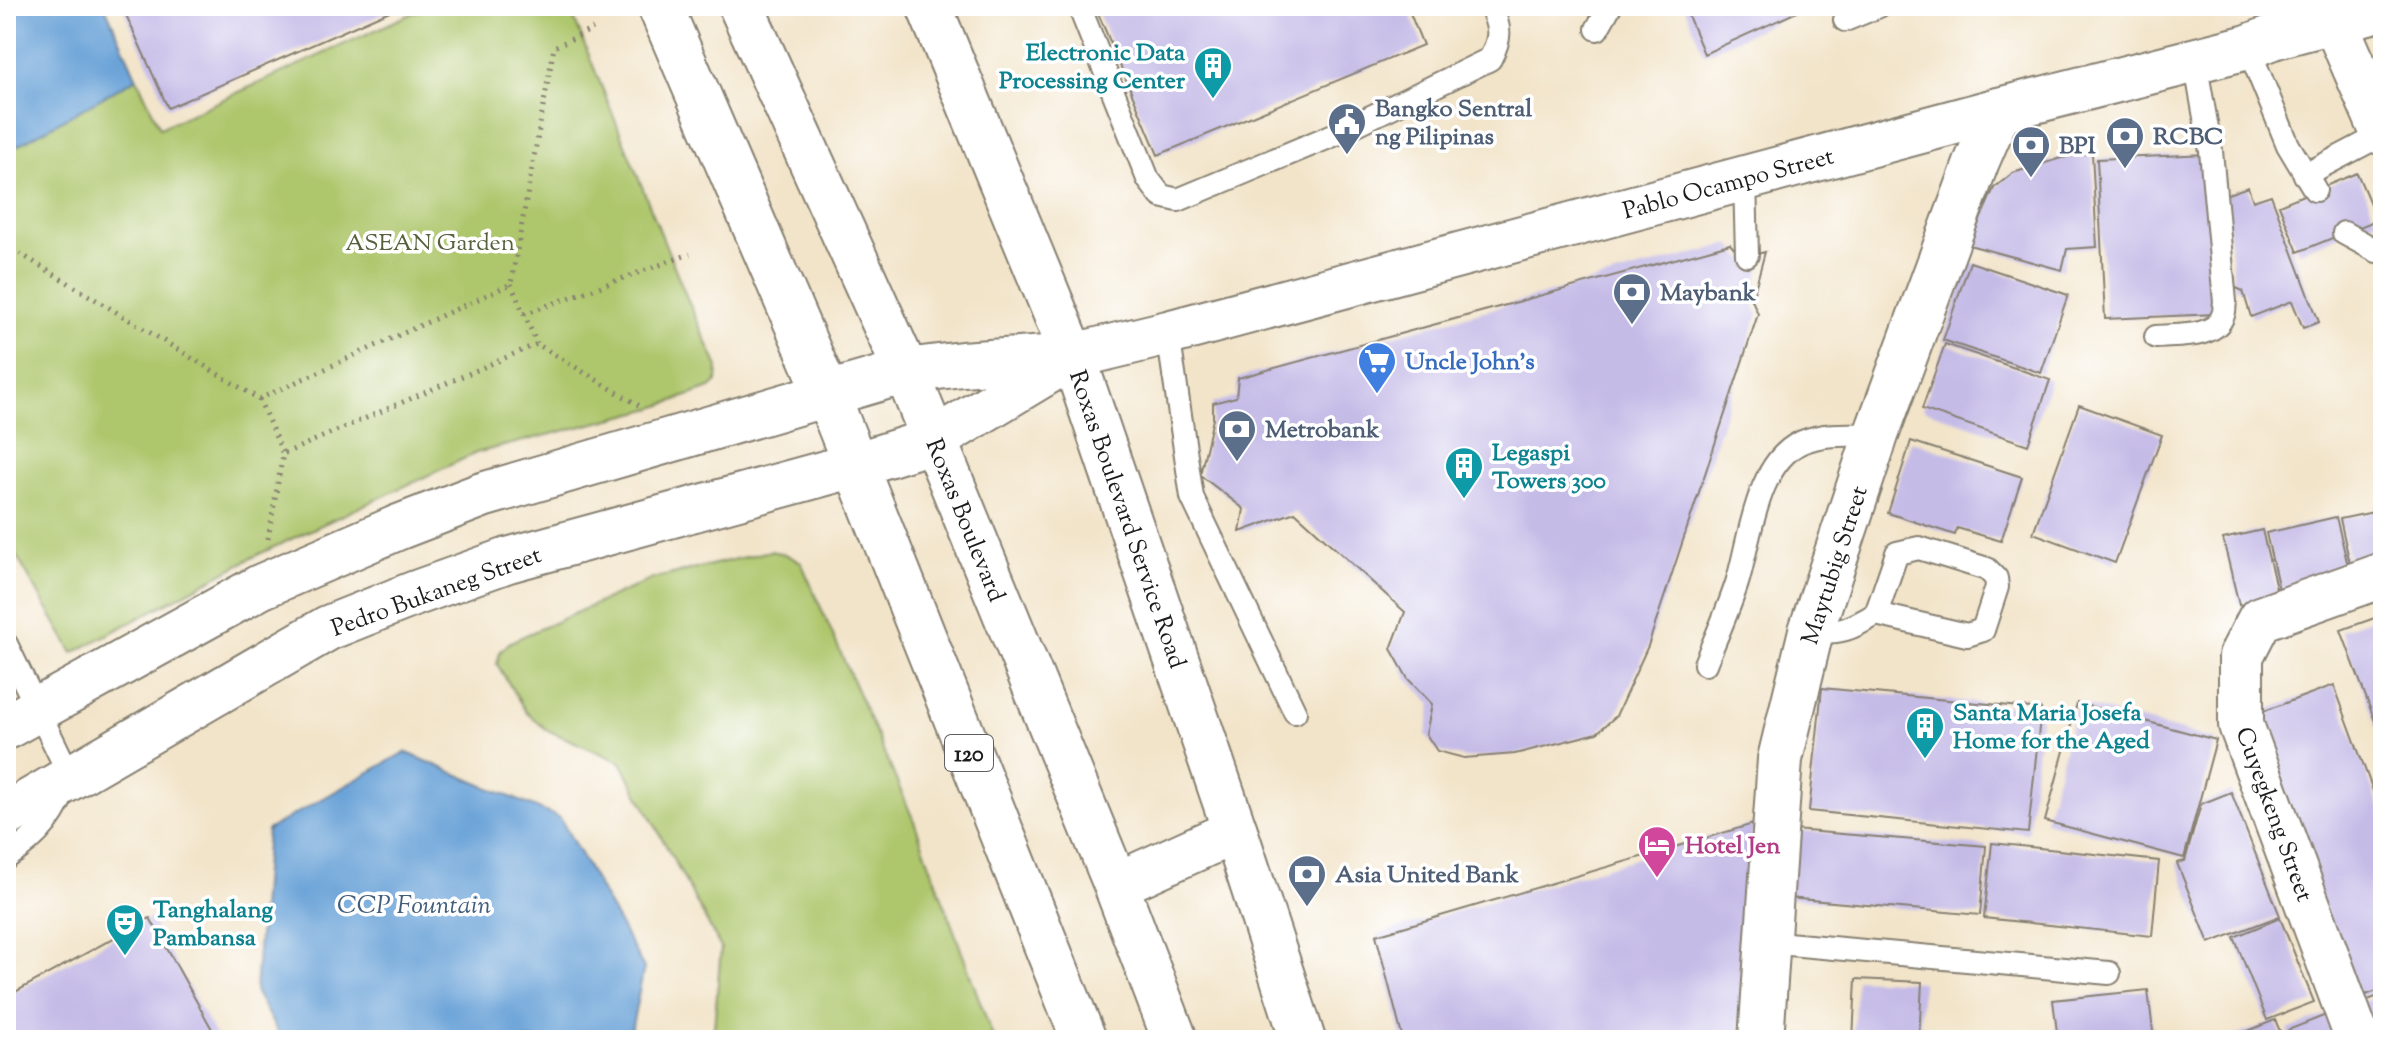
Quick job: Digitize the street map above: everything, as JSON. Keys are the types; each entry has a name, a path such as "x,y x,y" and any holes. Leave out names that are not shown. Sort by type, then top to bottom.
{"main road":[{"name":"120","path":"660,6 827,394 1084,1040"},
{"name":"Roxas Boulevard","path":"741,6 906,371 1116,885 1175,1040"},
{"name":"Roxas Boulevard Service Road","path":"929,6 1073,356 1303,1040"},
{"name":"Pablo Ocampo Street","path":"827,394 906,371 1073,356 1168,333 1999,110 2248,47 2332,13 2383,8"},
{"path":"2332,13 2383,134"},
{"name":"Maytubig Street","path":"1761,1040 1780,759 1811,631 1876,435 1977,161 1999,110"},
{"name":"Pablo Ocampo Street","path":"855,465 934,440 1073,356"},
{"path":"21,718 260,587 399,527 482,495 827,394"},
{"name":"Pedro Bukaneg Street","path":"6,815 328,628 508,560 855,465"},
{"name":"Cuyegkeng Street","path":"2358,1040 2241,725 2241,656 2260,619 2383,575"},
{"path":"1116,885 1235,831"}],"lane":[{"path":"1079,6 1148,179 1161,196 1178,200 1336,134 1490,59 1499,42 1500,28 1491,6"},
{"path":"1597,29 1610,6"},
{"path":"1845,20 1879,6"},
{"path":"2248,47 2288,145 2310,182 2383,134"},
{"path":"2156,337 2207,331 2218,325 2225,302 2211,151 2195,61"},
{"path":"1745,179 1747,255"},
{"path":"2344,233 2377,251 2383,249"},
{"path":"1168,333 1192,497 1295,712"},
{"path":"1705,664 1737,584 1758,503 1778,460 1801,442 1833,434 1876,435"},
{"path":"1811,631 1833,634 1857,626 1876,614 1897,553 1919,548 1987,569 1996,578 1997,587 1983,630 1977,634 1967,635 1876,614"},
{"path":"6,644 21,718 70,776 60,805 42,828 6,858"},
{"path":"1767,942 2109,973"}],"path":[{"path":"593,29 554,47 511,284 537,344 688,435"},
{"path":"6,245 259,399 283,454 260,587"},
{"path":"524,314 690,254"},
{"path":"259,399 511,284"},
{"path":"283,454 537,344"}],"green space":[{"name":"ASEAN Garden","path":"428,6 569,6 718,367 717,382 710,388 654,408 476,453 257,555 73,653 6,538 6,152 137,78 160,128"},
{"path":"770,551 801,562 914,821 994,1040 713,1040 721,948 621,762 547,730 526,712 497,664 500,652 510,642 652,579"}],"water":[{"path":"6,6 105,6 137,78 6,152"},
{"name":"CCP Fountain","path":"405,752 560,818 644,968 629,1040 282,1040 255,991 267,830"}],"building":[{"path":"122,6 401,6 168,108"},
{"name":"Electronic Data Processing Center","path":"1095,6 1407,6 1423,45 1158,155"},
{"path":"1684,6 1810,6 1704,54"},
{"path":"2092,153 2097,247 2067,249 2062,270 1969,245 1994,188 2013,173 2061,158"},
{"path":"2208,154 2216,314 2105,319 2097,159"},
{"path":"2357,173 2377,220 2298,252 2279,205"},
{"path":"2248,187 2253,201 2271,195 2319,322 2303,328 2292,301 2251,317 2243,291 2234,287 2225,195"},
{"name":"Legaspi Towers 300","path":"1730,244 1742,258 1765,252 1752,300 1758,314 1648,646 1616,716 1597,733 1515,754 1464,758 1437,751 1426,734 1432,704 1408,679 1391,649 1405,612 1295,512 1240,532 1244,509 1200,475 1213,419 1213,403 1236,397 1238,378"},
{"path":"1970,262 2068,295 2041,373 1943,340"},
{"path":"1945,344 2050,380 2028,445 1922,409"},
{"path":"2079,405 2162,435 2115,563 2033,533"},
{"path":"1911,441 2022,477 2001,541 1957,528 1955,535 1888,513"},
{"path":"2383,510 2383,570 2353,577 2340,519"},
{"path":"2336,517 2352,582 2281,598 2266,533"},
{"path":"2262,530 2278,596 2239,605 2223,539"},
{"path":"2383,615 2383,743 2341,630"},
{"path":"2334,685 2383,818 2383,989 2357,998 2253,715"},
{"name":"Santa Maria Josefa Home for the Aged","path":"1822,688 2041,709 2028,833 1809,811"},
{"path":"2077,703 2216,740 2184,858 2045,821"},
{"path":"2231,792 2280,916 2209,943 2177,863 2185,861 2201,804"},
{"name":"Hotel Jen","path":"1753,824 1739,1040 1403,1040 1376,935"},
{"path":"1794,830 1986,846 1980,915 1788,898"},
{"path":"1992,843 2159,861 2152,936 1984,918"},
{"name":"Tanghalang Pambansa","path":"150,918 218,1040 6,1040 6,997"},
{"path":"2280,918 2314,1002 2267,1020 2234,937"},
{"path":"1856,979 1922,982 1919,1040 1853,1040"},
{"path":"2148,990 2154,1040 2058,1040 2053,1000"},
{"path":"2383,994 2383,1040 2373,1040 2358,1004"},
{"path":"2326,1015 2336,1040 2292,1040 2288,1030"},
{"path":"2275,1020 2284,1040 2225,1040"}],"place":[{"name":"Electronic Data Processing Center","path":"1213,100"},
{"name":"Bangko Sentral ng Pilipinas","path":"1347,156"},
{"name":"RCBC","path":"2125,170"},
{"name":"BPI","path":"2031,179"},
{"name":"Maybank","path":"1632,326"},
{"name":"Uncle John's","path":"1377,395"},
{"name":"Metrobank","path":"1237,463"},
{"name":"Legaspi Towers 300","path":"1464,500"},
{"name":"Santa Maria Josefa Home for the Aged","path":"1925,760"},
{"name":"Hotel Jen","path":"1657,879"},
{"name":"Asia United Bank","path":"1307,908"},
{"name":"Tanghalang Pambansa","path":"125,957"}]}
